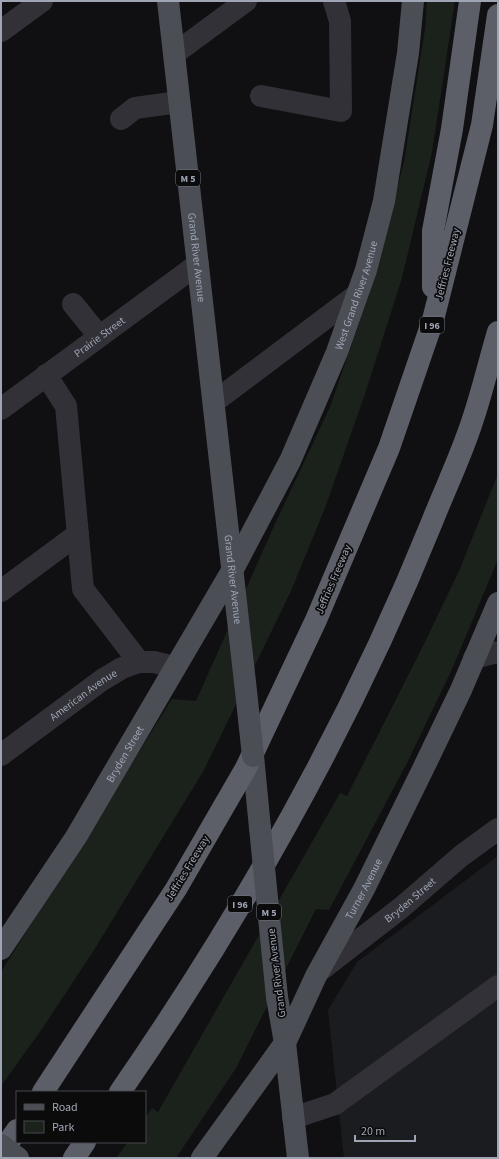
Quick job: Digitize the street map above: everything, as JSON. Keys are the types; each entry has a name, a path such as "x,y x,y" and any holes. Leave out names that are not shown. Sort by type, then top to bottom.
{"highway":[{"path":"433,320 433,231 452,129 470,1"},
{"name":"Jeffries Freeway","path":"44,1091 176,890 246,768 316,620 389,448 433,320 482,125 498,15"},
{"name":"I 96","path":"121,1091 203,966 286,826 329,745 388,626 417,558 472,422 498,332"},
{"path":"472,422 498,385"},
{"path":"1,1153 16,1131"},
{"path":"74,1158 84,1143"}],"main road":[{"name":"Grand River Avenue","path":"168,1 233,569 277,997 285,1043 298,1158"},
{"name":"West Grand River Avenue","path":"233,569 290,461 337,352 355,296 366,270 384,201 408,53 413,1"},
{"name":"Bryden Street","path":"4,938 76,837 174,667 233,569"},
{"name":"Turner Avenue","path":"202,1158 285,1043 316,976 322,969 423,769 498,603"},
{"path":"1,1145 18,1158"}],"street":[{"path":"1,31 42,1"},
{"path":"174,54 246,1"},
{"path":"261,96 341,111 340,22 334,1"},
{"path":"121,119 136,108 179,102"},
{"name":"Prairie Street","path":"1,409 198,264"},
{"path":"214,402 355,296"},
{"path":"73,304 99,336"},
{"path":"46,375 66,406 83,589 139,662"},
{"path":"1,592 78,534"},
{"path":"474,658 498,652"},
{"name":"American Avenue","path":"1,755 102,680 122,668 139,662 154,662 174,667"},
{"name":"Bryden Street","path":"322,969 402,907 461,856 498,829"},
{"path":"293,1118 335,1104 498,986"}],"shaded area":[{"path":"498,856 498,1158 344,1158 328,1010 357,962"}],"green space":[{"path":"427,1 455,1 432,152 402,278 365,394 325,508 291,591 204,770 94,950 42,1029 1,1086 1,972 172,699 196,701 274,526 330,407 370,292 404,162 425,29"},
{"path":"498,474 498,559 453,667 407,763 329,910 316,909 236,1068 176,1158 116,1158 127,1143 146,1143 146,1117 152,1108 158,1112 340,793 347,796 459,571"}]}
